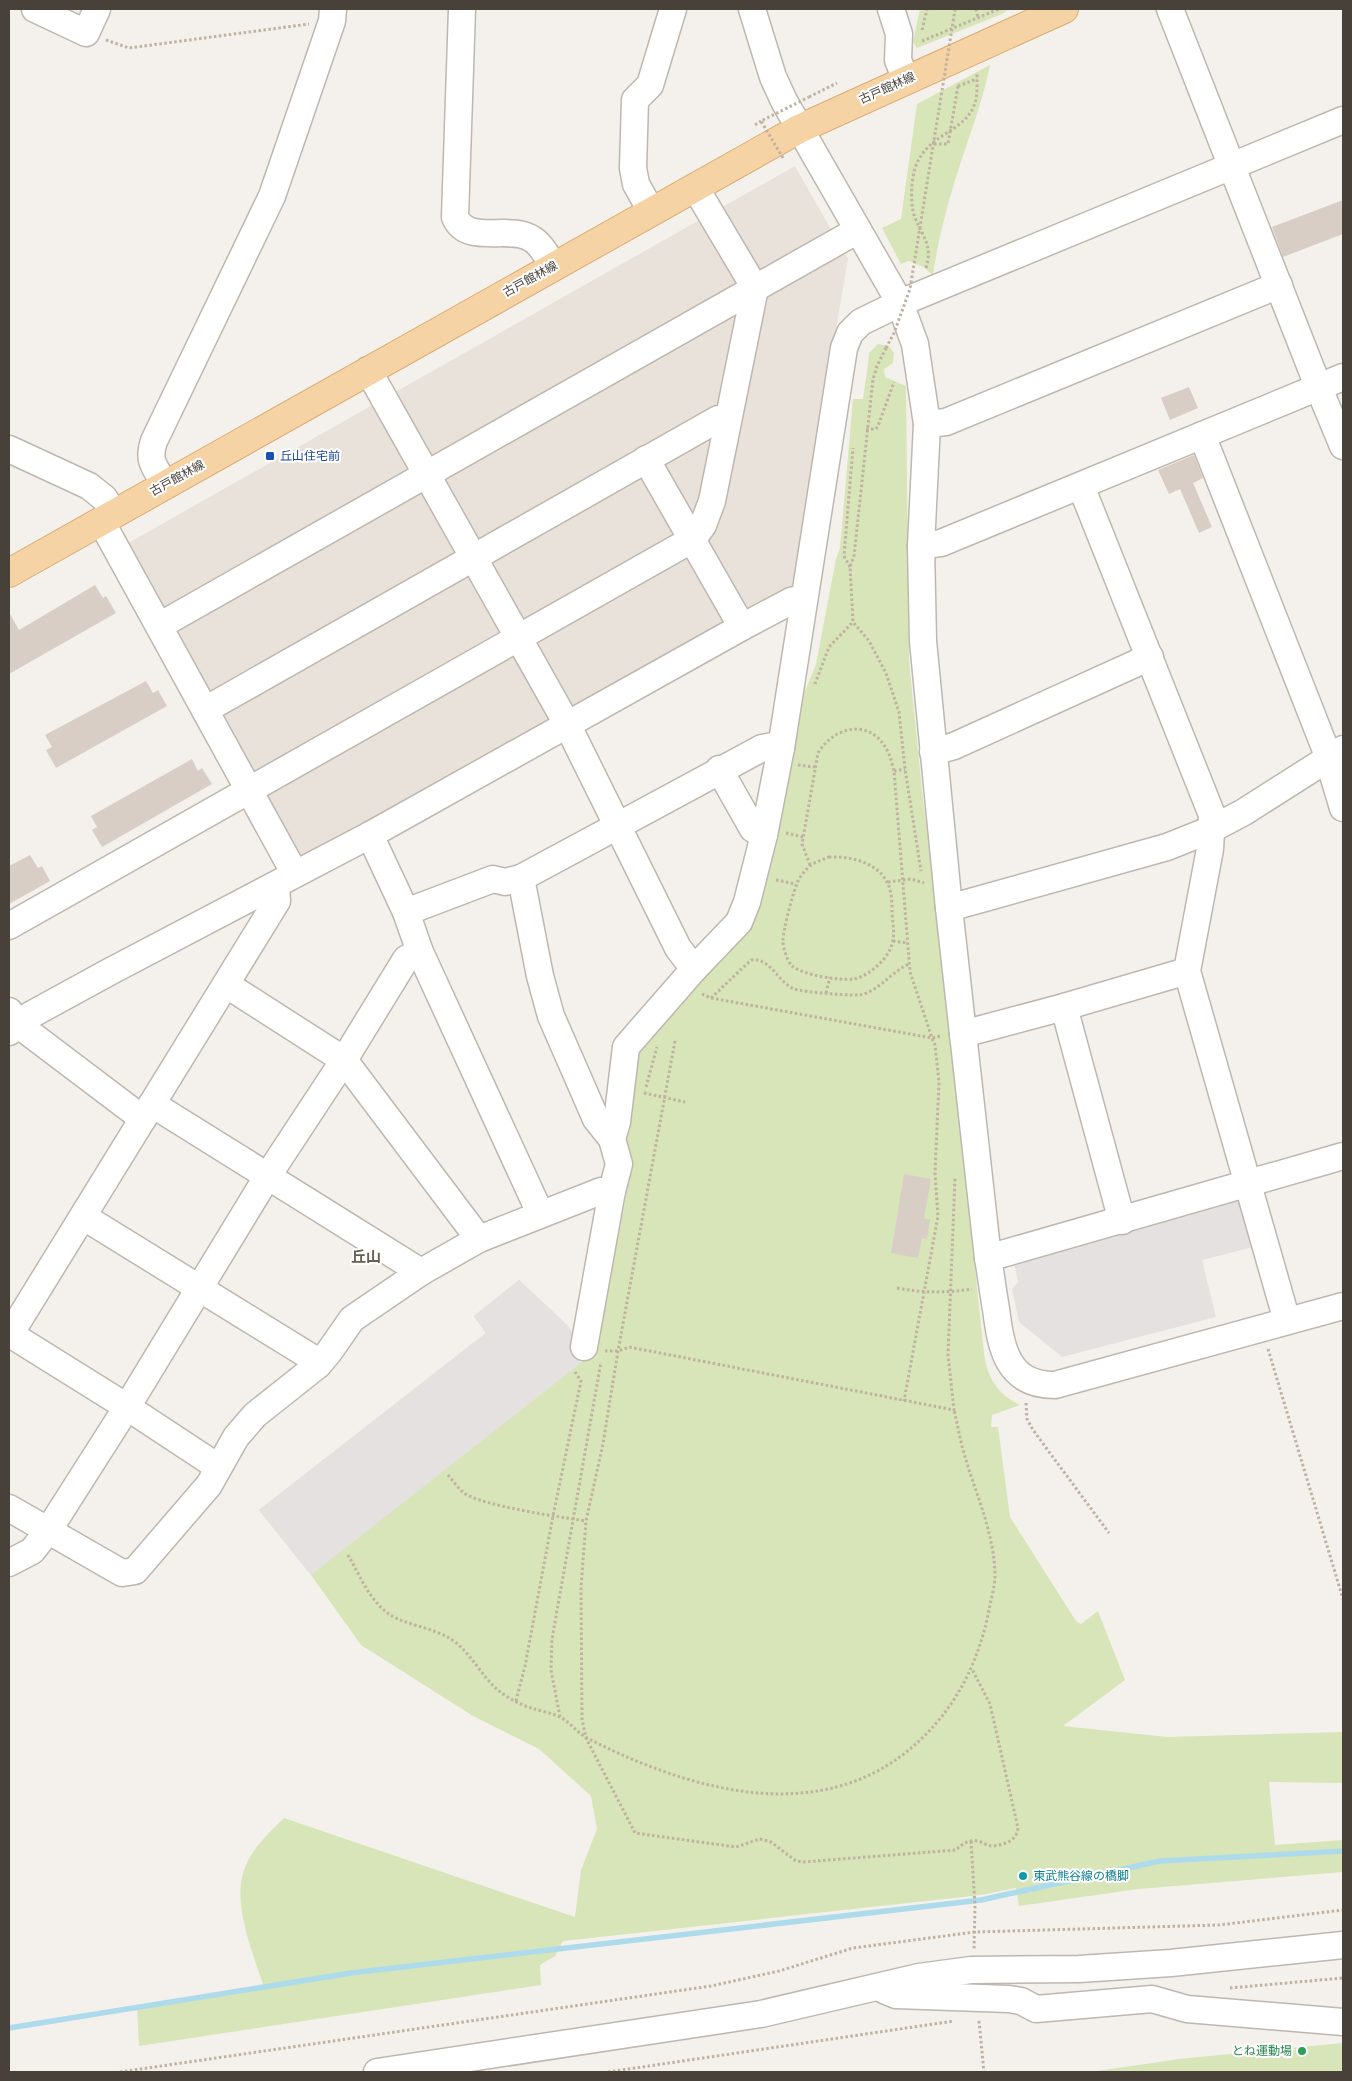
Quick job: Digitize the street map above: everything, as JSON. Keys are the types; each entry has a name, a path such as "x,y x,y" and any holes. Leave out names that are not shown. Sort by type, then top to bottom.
{"main road":[{"name":"古戸館林線","path":"9,572 799,129 906,80 1025,17 1064,9"}],"street":[{"path":"35,9 86,33 98,9"},
{"path":"462,9 455,217 458,226 468,231 518,234 533,239 554,266"},
{"path":"651,211 636,184 633,168 635,100 650,85 673,9"},
{"path":"752,9 774,77 799,129 900,303 915,344 928,424 921,546 923,642 949,908 946,1035 1004,1352 1016,1372 1023,1378 1034,1383 1055,1385 1343,1306"},
{"path":"891,9 899,34 898,60 906,80"},
{"path":"1170,9 1343,446"},
{"path":"165,485 151,461 150,453 154,441 272,196 333,15"},
{"path":"612,1139 626,1047 696,980 744,915 774,839 789,752 804,598 844,348 850,332 860,322 900,303 1343,120"},
{"path":"9,926 693,539 703,524 712,501 754,288 696,187"},
{"path":"159,626 858,230"},
{"path":"928,424 946,422 1278,285"},
{"path":"368,370 567,724 678,948 696,980"},
{"path":"921,546 941,543 1343,377"},
{"path":"205,710 718,419 728,420"},
{"path":"1202,435 1336,754 1343,808"},
{"path":"9,449 89,486 104,498 108,517 159,626 249,790 286,880 277,901 227,985 10,1335 127,1407 218,1467"},
{"path":"646,460 742,627"},
{"path":"1081,486 1212,815 1210,849 1187,971 1287,1322"},
{"path":"421,1272 268,1177 147,1112 11,1022 286,880 742,627 791,601 804,598"},
{"path":"933,752 954,746 1150,657"},
{"path":"406,912 493,879 506,882 521,878 719,769 762,748 773,746 789,752"},
{"path":"949,908 1158,849 1212,829 1244,812 1336,754"},
{"path":"719,769 753,829 774,839"},
{"path":"370,835 406,912 420,952 540,1213"},
{"path":"521,878 540,976 551,1016 596,1119 612,1139 619,1164 612,1191 597,1350"},
{"path":"9,1563 32,1551 48,1532 268,1177 344,1060 406,959 420,952"},
{"path":"946,1035 1064,1008 1187,971"},
{"path":"227,985 344,1060 480,1239"},
{"path":"1064,1008 1122,1221"},
{"path":"988,1258 1343,1156"},
{"path":"9,1508 122,1573 135,1571 209,1485 236,1437 255,1415 318,1365 330,1352 352,1319 421,1272 480,1239 540,1213 601,1191 612,1191"},
{"path":"84,1216 314,1359 318,1365"},
{"path":"377,2072 761,2014 880,1986 972,1970 1079,1969 1162,1964 1343,1945"},
{"path":"880,1986 896,1995 1009,1999 1020,2001 1036,2009 1152,1999 1187,2009 1343,2022"}],"path":[{"path":"927,9 918,42 1000,9"},
{"path":"923,884 905,769 899,712 886,673 869,641 853,622 850,567 854,556 866,429 873,379 877,366 894,333 910,289 955,9"},
{"path":"976,9 978,18"},
{"path":"86,33 129,48 333,15"},
{"path":"925,271 930,253 927,241 914,216 912,185 915,170 926,147 961,122 973,108 977,91 976,69"},
{"path":"934,144 948,144 958,86 977,79"},
{"path":"783,158 762,121 837,83"},
{"path":"908,268 915,279"},
{"path":"866,429 876,429 878,426 894,382"},
{"path":"850,567 844,556 853,445"},
{"path":"814,688 828,648 853,622"},
{"path":"810,865 802,844 818,753 824,744 836,734 850,729 864,730 882,743 888,752 894,771 909,964 914,987 935,1045 939,1082 935,1173 938,1216 904,1401"},
{"path":"789,752 796,765 815,767"},
{"path":"894,771 905,769"},
{"path":"774,839 788,824"},
{"path":"829,857 857,860 869,864 888,882 891,894 893,941 892,947 882,960 866,973 856,978 830,977 806,973 791,965 786,955 783,940 796,884 810,865 829,857"},
{"path":"774,888 778,871"},
{"path":"888,882 911,879"},
{"path":"776,880 796,884"},
{"path":"893,941 908,943"},
{"path":"712,998 747,963 754,960 766,964 785,984 796,989 826,993 862,994 884,982 909,964"},
{"path":"826,993 830,977"},
{"path":"696,980 712,998 932,1038 946,1035"},
{"path":"675,1041 618,1351 603,1444 586,1520 581,1596 582,1719 586,1738 635,1833 736,1847 760,1839 770,1842 796,1861 803,1862 956,1850 965,1842 971,1841 979,1841 991,1846 1011,1841 1018,1834 1018,1828 990,1704 972,1669"},
{"path":"642,1102 659,1044"},
{"path":"644,1093 685,1102"},
{"path":"348,1555 371,1596 387,1613 398,1619 444,1635 454,1641 468,1654 485,1677 501,1692 516,1701 527,1707 560,1717 586,1738 655,1768 705,1785 758,1794 817,1793 865,1778 886,1766 930,1731 954,1703 972,1669 986,1624 995,1577 991,1538 962,1446 954,1410 948,1355 955,1170"},
{"path":"896,1288 924,1293 950,1293 978,1288"},
{"path":"1262,1329 1342,1589 1343,1599"},
{"path":"560,1717 551,1670 552,1639 573,1519 597,1350 603,1352 618,1351 629,1347 954,1410"},
{"path":"516,1701 525,1666 552,1516 581,1381 575,1372"},
{"path":"1034,1383 1026,1404 1027,1419 1109,1533"},
{"path":"448,1475 465,1494 490,1502 552,1516 586,1520"},
{"path":"971,1841 975,1894 974,1950"},
{"path":"120,2072 710,1986 779,1971 853,1948 975,1932 1219,1925 1343,1910"},
{"path":"1226,1989 1343,1978"},
{"path":"984,2072 979,2018 985,2017"},
{"path":"608,2072 959,2020"}],"shaded area":[{"path":"795,166 848,259 792,587 307,859 296,855 126,548 130,542"},
{"path":"1241,1198 1253,1247 1202,1260 1216,1317 1062,1357 1019,1322 1012,1289 1018,1282 1014,1263"},
{"path":"519,1280 567,1325 579,1341 576,1357 581,1363 311,1575 259,1510 486,1333 474,1316"}],"green space":[{"path":"920,9 1009,9 1002,14 917,48 913,42"},
{"path":"990,65 980,104 947,207 933,275 923,267 909,261 901,264 882,228 901,219 917,104"},
{"path":"878,344 889,346 894,353 893,363 884,369 885,377 906,386 909,661 985,1362 994,1384 1005,1396 1020,1405 992,1415 991,1427 998,1427 1010,1517 1076,1621 1081,1624 1098,1611 1125,1680 1063,1726 1167,1737 1343,1732 1343,1783 1269,1782 1275,1845 1343,1840 1343,1872 1138,1889 1019,1906 1016,1888 981,1895 563,1941 555,1956 540,1965 541,1985 139,2046 137,2007 264,1987 245,1929 242,1913 241,1883 244,1870 251,1855 284,1818 575,1917 581,1870 597,1829 591,1796 539,1749 473,1716 361,1645 311,1575 259,1510 486,1333 474,1316 519,1280 567,1325 576,1357 580,1363 590,1356 599,1340 631,1169 622,1139 633,1057 748,924 816,605 803,696 816,664 836,559 840,548 853,399 863,399 869,353"},
{"name":"とね運動場","path":"1343,2043 1343,2072 1090,2072 1179,2059"}],"building":[{"path":"1343,200 1343,234 1283,257 1272,227"},
{"path":"1189,387 1198,408 1170,420 1161,398"},
{"path":"1194,455 1203,478 1193,483 1212,527 1199,533 1180,489 1169,494 1158,470"},
{"path":"95,585 103,598 106,596 116,613 9,674 9,612 19,630"},
{"path":"146,681 153,693 158,690 167,706 56,768 46,750 52,747 45,735"},
{"path":"192,759 198,771 202,768 212,784 102,847 92,830 97,827 91,816"},
{"path":"30,855 38,868 42,866 50,881 9,904 9,866"},
{"path":"904,1174 931,1179 924,1218 930,1220 927,1239 922,1238 918,1258 891,1253"}],"waterway":[{"path":"9,2028 351,1973 981,1900 1160,1861 1343,1851"}],"place":[{"name":"丘山住宅前","path":"270,456"},
{"name":"東武熊谷線の橋脚","path":"1023,1876"},
{"name":"とね運動場","path":"1302,2051"}],"district":[{"name":"丘山","path":"366,1257"}]}
